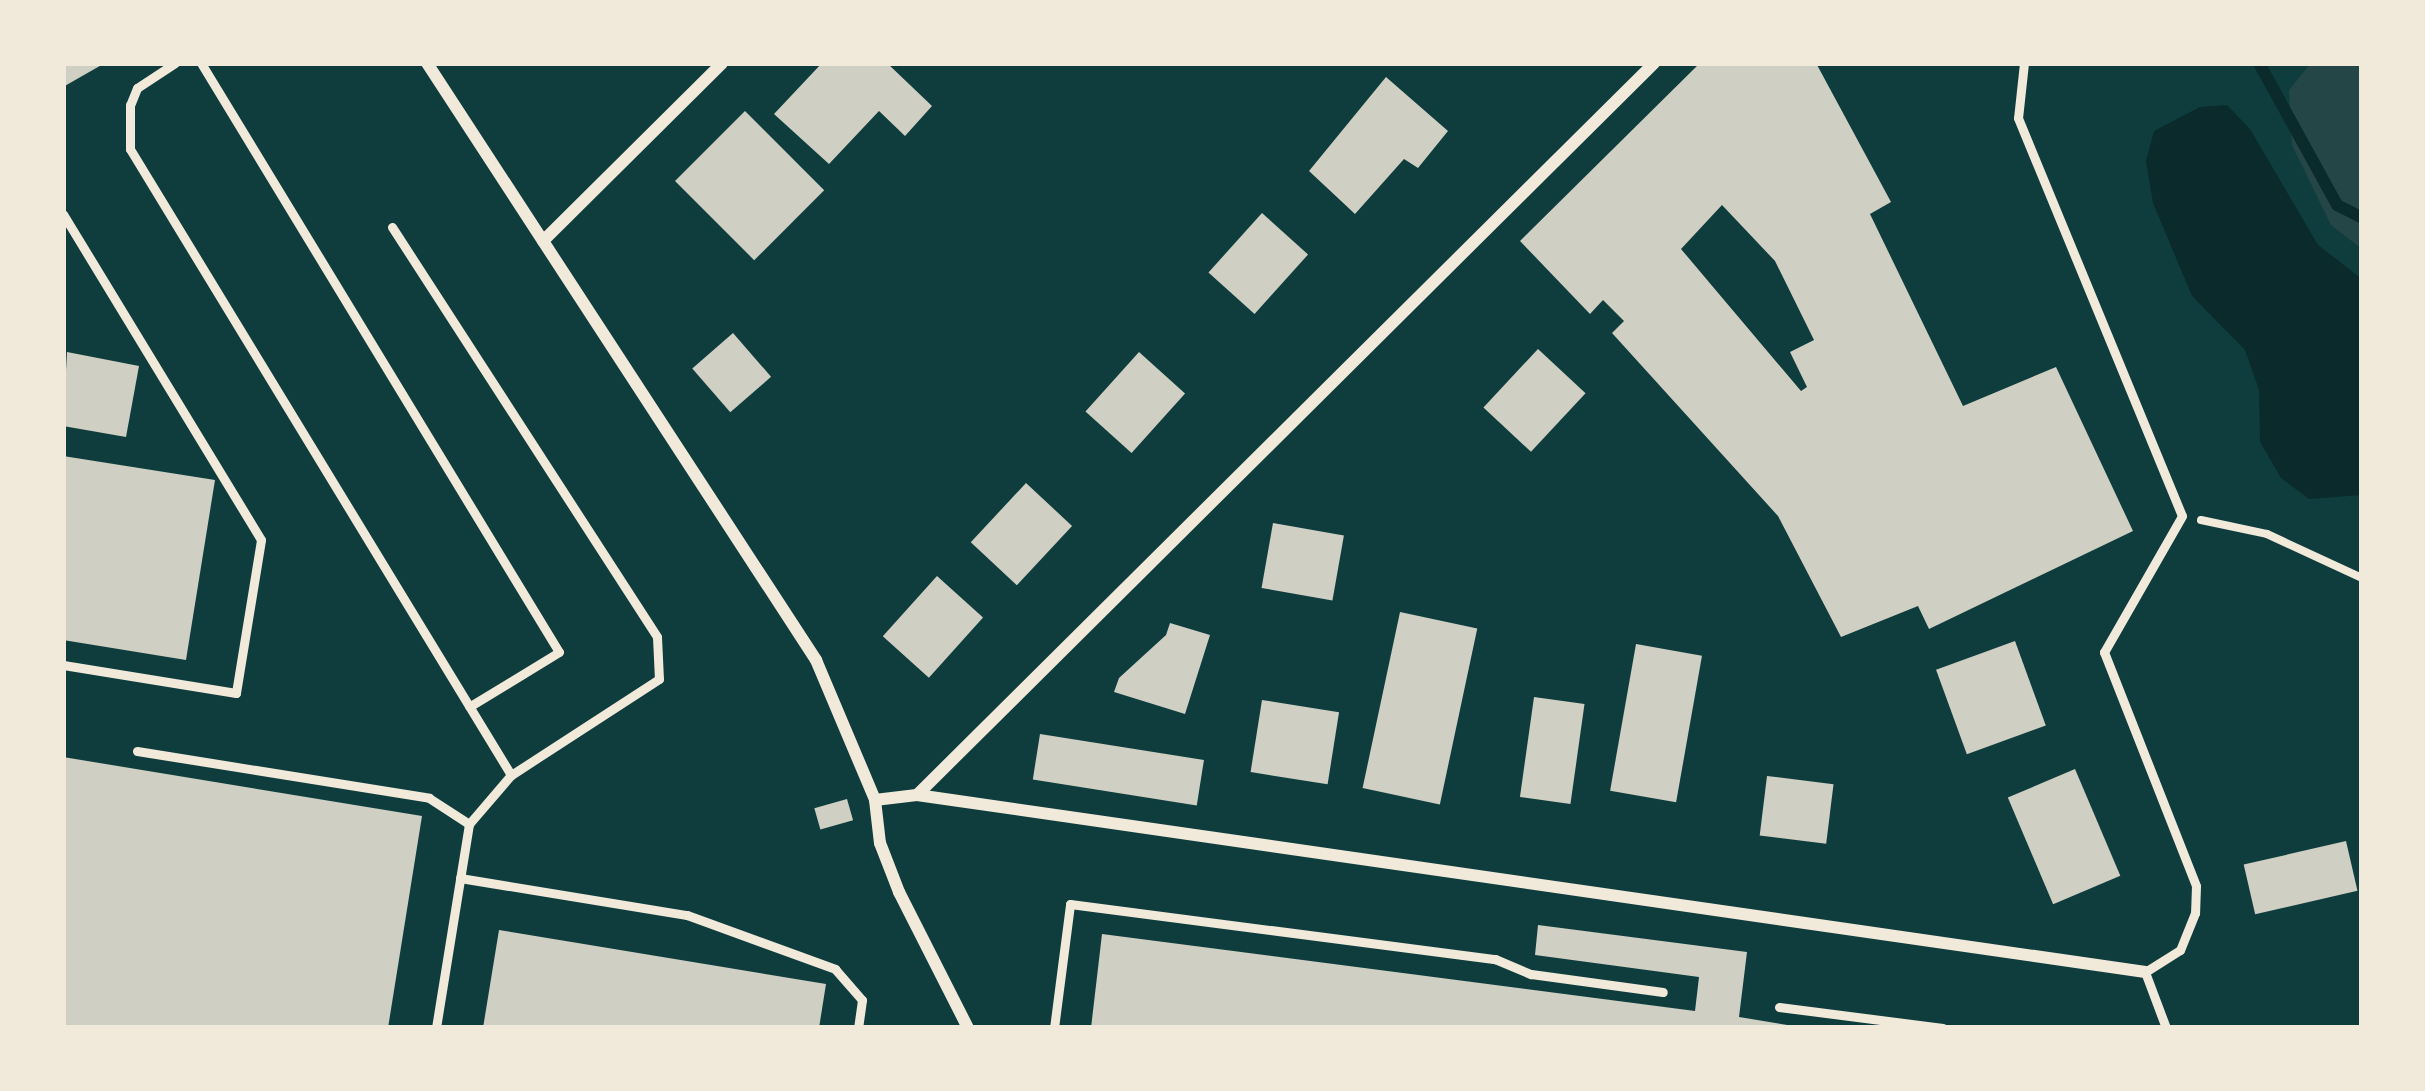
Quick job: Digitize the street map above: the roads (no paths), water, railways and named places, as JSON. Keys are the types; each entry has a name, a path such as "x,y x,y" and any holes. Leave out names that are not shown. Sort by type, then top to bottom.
{"street":[{"path":"427,63 816,660 875,800 880,843 899,892 947,995 968,1028"},
{"path":"543,242 722,63"},
{"path":"917,795 1654,63"},
{"path":"875,800 917,795 2145,973"}],"lane":[{"path":"175,63 137,88 130,105 130,148 511,775"},
{"path":"201,63 559,652 469,706"},
{"path":"2024,63 2018,118 2182,516 2104,652 2196,886 2195,913 2180,950 2145,973 2166,1028"},
{"path":"63,214 261,540 236,693 63,664"},
{"path":"392,227 657,637 659,679 511,775 469,824 436,1028"},
{"path":"137,751 429,798 469,824"},
{"path":"460,878 687,915 836,969 862,1000 858,1028"},
{"path":"1054,1028 1070,904 1495,959 1531,974 1664,992"},
{"path":"1779,1007 1942,1028"}],"waterway":[{"path":"2259,63 2337,205 2362,218"}]}
